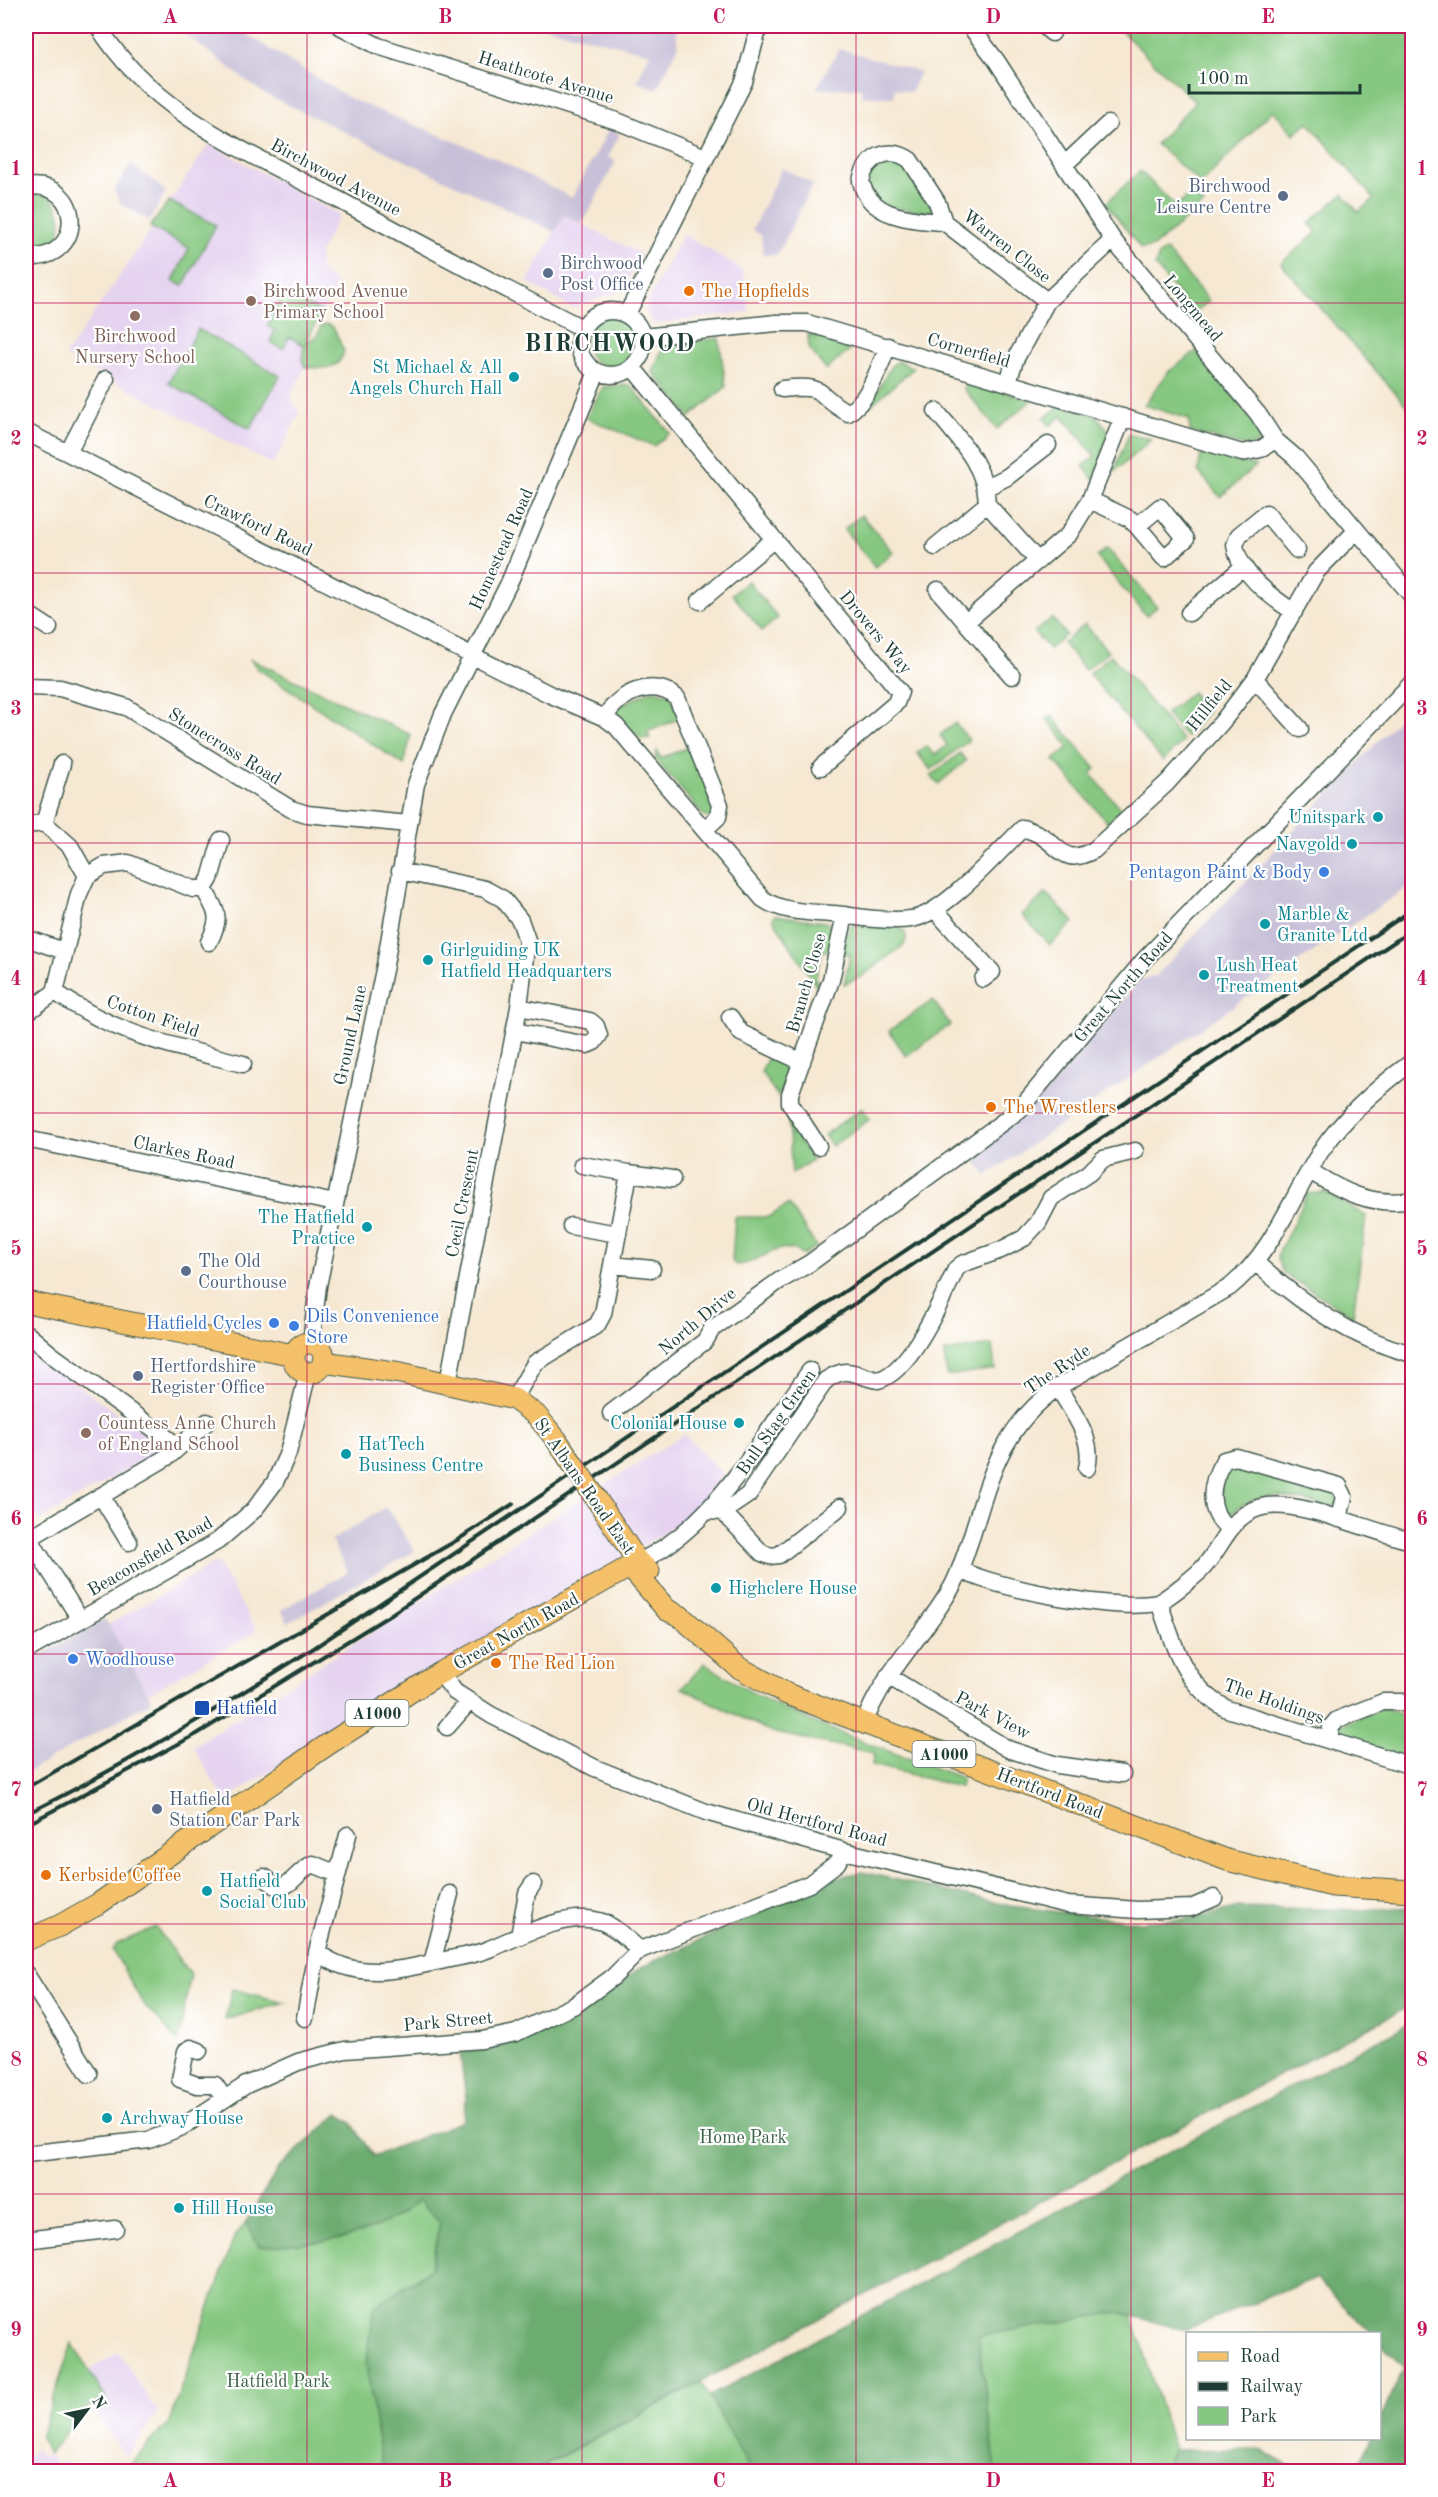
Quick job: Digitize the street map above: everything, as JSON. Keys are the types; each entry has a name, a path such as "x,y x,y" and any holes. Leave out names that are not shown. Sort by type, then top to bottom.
{"main road":[{"path":"26,1302 322,1352 315,1367"},
{"name":"St Albans Road East","path":"315,1367 448,1383 514,1399 536,1415 556,1439 638,1562"},
{"name":"Hertford Road","path":"638,1562 636,1574 667,1610 680,1616 738,1667 787,1694 1227,1860 1333,1886 1413,1891"},
{"name":"Great North Road","path":"26,1940 59,1926 98,1904 327,1745 440,1673 638,1562"}],"street":[{"name":"Birchwood Avenue","path":"98,26 125,63 152,91 212,134 582,328"},
{"name":"Heathcote Avenue","path":"340,26 378,46 617,120 705,158"},
{"path":"627,314 744,82 759,26"},
{"name":"Longmead","path":"970,26 996,60 1113,240 1258,414 1275,440 1296,458 1413,596"},
{"path":"1064,165 1108,124"},
{"name":"Warren Close","path":"944,222 937,202 910,160 903,155 887,153 872,160 866,167 861,181 867,200 875,207 923,220 944,222 1047,301"},
{"path":"26,187 45,187 56,192 69,211 72,223 70,233 58,249 47,256 26,257"},
{"path":"1008,382 1016,360 1047,301 1113,240"},
{"path":"607,311 627,314 637,324 643,337 643,348 632,367 615,375 597,372 589,366 579,348 582,328 597,314 607,311"},
{"name":"Cornerfield","path":"643,337 792,322 822,326 1242,453 1261,449 1275,440"},
{"path":"782,389 817,388 848,413 856,408 868,391 888,346"},
{"name":"Drovers Way","path":"632,367 900,692 900,699 896,703 821,767"},
{"name":"Homestead Road","path":"433,737 509,583 597,372"},
{"path":"68,453 106,379"},
{"path":"936,411 974,457 987,495 1038,561"},
{"path":"966,622 1069,534 1090,500 1123,417"},
{"name":"Crawford Road","path":"26,432 472,656 551,695 605,718"},
{"path":"935,547 987,495 1048,445"},
{"path":"1090,500 1130,519 1137,526"},
{"path":"1294,612 1276,601 1244,566 1236,552 1236,539 1266,513 1297,550"},
{"name":"Hillfield","path":"936,911 1023,828 1041,836 1056,849 1074,857 1084,855 1104,841 1173,777 1222,722 1255,679 1316,572 1356,531"},
{"path":"700,601 773,540"},
{"path":"1189,614 1244,566"},
{"path":"938,590 1012,676"},
{"path":"26,614 49,628"},
{"path":"1255,679 1300,729"},
{"name":"Great North Road","path":"810,1263 1019,1110 1144,960 1413,683"},
{"name":"Stonecross Road","path":"26,687 60,688 126,707 291,809 307,814 408,824"},
{"path":"705,829 718,817 720,805 677,698 668,690 649,687 618,701 610,708 605,718 616,726 763,899 771,904 792,910 911,920 936,911 992,972 983,979"},
{"name":"Ground Lane","path":"302,1349 318,1286 385,965 416,784 433,737"},
{"path":"44,824 62,764"},
{"path":"26,825 44,824 70,846 87,876"},
{"path":"204,889 210,879 221,840"},
{"path":"26,1013 56,992 79,894 87,876 104,866 128,863 193,889 204,889"},
{"name":"Cecil Crescent","path":"400,871 485,889 503,899 520,920 527,940 515,1031 448,1383"},
{"path":"204,889 219,918 217,928 209,942"},
{"name":"Branch Close","path":"818,1146 790,1103 790,1094 831,980 845,915"},
{"path":"26,938 64,951"},
{"name":"Cotton Field","path":"56,992 115,1028 161,1044 243,1064"},
{"path":"515,1031 587,1045 594,1042 599,1035 596,1026 590,1021 519,1007"},
{"name":"Branch Close","path":"730,1017 741,1033 802,1062"},
{"name":"The Ryde","path":"864,1724 888,1676 953,1586 1000,1451 1022,1418 1058,1387 1230,1287 1255,1262 1276,1231 1323,1149 1362,1102 1413,1062"},
{"name":"Clarkes Road","path":"26,1138 335,1203"},
{"name":"Bull Stag Green","path":"716,1511 748,1495 826,1380 837,1373 849,1370 878,1380 895,1373 919,1339 957,1269 962,1264 1001,1250 1024,1238 1038,1223 1051,1198 1089,1173 1103,1159 1135,1151"},
{"path":"582,1165 672,1179"},
{"path":"1310,1171 1357,1198 1379,1202 1413,1200"},
{"path":"514,1399 536,1363 597,1325 603,1314 629,1173"},
{"path":"570,1226 618,1234"},
{"path":"1255,1262 1319,1315 1396,1350 1413,1354"},
{"name":"North Drive","path":"611,1413 705,1341 712,1329 779,1281 810,1263"},
{"path":"612,1265 652,1269"},
{"path":"26,1333 52,1355 178,1447"},
{"name":"Beaconsfield Road","path":"26,1651 218,1541 254,1510 275,1482 288,1453 315,1367"},
{"name":"Great North Road","path":"638,1562 662,1551 716,1511 810,1371"},
{"path":"1058,1387 1088,1441 1090,1456 1087,1468"},
{"path":"80,1619 27,1539 169,1456 207,1422"},
{"path":"1228,1529 1214,1513 1212,1500 1220,1466 1224,1460 1236,1457 1339,1486 1344,1496 1338,1519"},
{"path":"101,1496 129,1542"},
{"path":"960,1570 997,1585 1099,1602 1160,1602 1200,1571 1228,1529 1247,1514 1266,1506 1280,1505 1413,1541"},
{"path":"716,1511 762,1553 770,1556 780,1554 840,1507"},
{"name":"The Holdings","path":"1160,1602 1184,1667 1193,1684 1208,1699 1227,1709 1413,1766"},
{"name":"Old Hertford Road","path":"440,1673 455,1692 469,1702 629,1783 706,1812 844,1851 1068,1905 1138,1910 1191,1908 1214,1898"},
{"name":"Park View","path":"888,1676 1008,1749 1057,1766 1122,1774"},
{"path":"447,1727 469,1702"},
{"name":"The Holdings","path":"1329,1740 1331,1726 1337,1720 1383,1702 1404,1702 1413,1710"},
{"path":"305,2018 317,1952 348,1835"},
{"name":"Park Street","path":"26,2154 149,2140 182,2127 246,2085 298,2062 345,2050 482,2040 516,2033 575,2005 613,1977 640,1950 809,1884 837,1863 844,1851"},
{"path":"264,1877 279,1888 285,1887 306,1867 313,1864 337,1874"},
{"path":"519,1936 527,1893 533,1884"},
{"path":"432,1963 450,1894"},
{"path":"317,1952 331,1962 358,1971 400,1970 486,1951 519,1936 574,1919 599,1921 640,1950"},
{"path":"26,1974 89,2074"},
{"path":"199,2050 191,2048 186,2051 180,2079 197,2085 215,2085 224,2098"},
{"path":"26,2240 115,2229"}],"shaded area":[{"path":"174,26 233,26 351,99 491,156 572,198 609,129 620,134 608,157 616,161 582,224 564,215 555,232 263,93"},
{"path":"539,26 675,26 678,47 656,90 637,81 650,53"},
{"path":"839,49 920,72 911,92 895,89 894,97 862,97 861,88 816,89"},
{"name":"Birchwood Avenue Primary School","path":"209,144 340,215 319,254 321,273 337,283 304,345 302,360 305,367 291,396 299,414 273,465 65,356"},
{"path":"131,164 166,191 150,221 121,204 114,190"},
{"path":"782,168 813,184 777,255 763,255 761,235 752,230"},
{"path":"564,215 641,254 623,290 572,308 527,282"},
{"path":"683,234 743,270 749,312 653,324 644,308"},
{"path":"1412,705 1412,884 986,1176 971,1153 1044,1093 1140,980 1156,976"},
{"name":"Countess Anne Church of England School","path":"26,1342 56,1370 159,1443 159,1451 38,1521 26,1500"},
{"path":"684,1434 724,1475 691,1517 224,1800 193,1746"},
{"path":"386,1507 415,1551 288,1623 281,1610 348,1572 331,1541"},
{"path":"217,1562 257,1631 148,1694 108,1625"},
{"path":"105,1619 152,1701 26,1773 26,1664"},
{"path":"118,2352 158,2412 126,2457 91,2406 105,2397 89,2371"},
{"path":"35,2448 43,2458 49,2454 57,2466 64,2461 71,2471 26,2471 26,2460"}],"green space":[{"path":"1121,26 1412,26 1412,412 1281,263 1317,232 1309,223 1343,194 1358,212 1374,199 1308,122 1294,134 1273,110 1201,184 1156,144 1195,102 1118,28"},
{"path":"883,159 904,161 933,209 929,213 881,206 867,191 869,171"},
{"path":"1140,171 1176,207 1193,192 1204,204 1153,247 1141,249 1106,203"},
{"path":"26,193 49,195 60,215 61,226 58,238 41,250 26,250"},
{"path":"169,201 216,225 183,286 173,281 189,248 150,227"},
{"path":"1166,250 1209,301 1194,313 1155,266 1159,255"},
{"path":"284,292 322,312 305,344 318,334 321,326 327,324 333,327 344,351 342,358 334,366 305,367 302,360 304,345 289,337 283,349 270,342 275,330 267,326"},
{"path":"611,317 620,319 631,328 636,342 634,351 625,362 611,367 602,365 591,356 586,342 588,333 597,322"},
{"path":"198,329 280,376 250,429 168,383"},
{"path":"808,334 851,349 826,370 809,348"},
{"path":"719,338 726,387 690,417 653,372 663,346"},
{"path":"1197,351 1262,431 1259,442 1249,447 1190,432 1189,419 1144,405 1168,372"},
{"path":"898,361 914,368 870,406 891,366"},
{"path":"969,382 1032,400 997,429 963,388"},
{"path":"630,385 670,433 654,446 586,418 603,387"},
{"path":"1061,405 1095,415 1111,433 1094,480 1083,466 1095,456 1062,416 1050,426 1044,418"},
{"path":"1129,434 1152,439 1113,473"},
{"path":"1201,453 1256,466 1220,497 1198,471"},
{"path":"861,515 893,552 875,567 844,529"},
{"path":"1107,548 1157,607 1146,616 1097,557"},
{"path":"748,581 778,618 762,631 732,594"},
{"path":"1052,618 1066,635 1049,649 1034,632"},
{"path":"1085,624 1108,652 1085,670 1063,643"},
{"path":"1111,655 1183,741 1163,761 1089,674"},
{"path":"250,659 411,735 404,765 258,669"},
{"path":"652,690 670,694 680,718 647,732 650,738 642,739 617,719 615,708"},
{"path":"1192,692 1208,711 1186,737 1166,713"},
{"path":"1052,716 1096,769 1091,774 1121,809 1108,823 1054,760 1069,747 1047,719"},
{"path":"955,723 969,740 931,770 917,753 926,746 935,755 947,745 940,735"},
{"path":"691,746 718,809 710,818 705,817 655,759 657,751 661,758"},
{"path":"960,753 966,761 938,784 931,776"},
{"path":"1046,893 1074,922 1050,945 1022,915"},
{"path":"775,915 826,922 833,928 831,950 822,951 815,981 821,982 822,990 818,989 773,919"},
{"path":"855,924 881,924 898,927 904,931 906,937 904,945 861,977 844,984 850,955 841,952 850,927"},
{"path":"933,1000 950,1025 906,1056 889,1031"},
{"path":"771,1051 793,1061 778,1097 761,1072"},
{"path":"787,1108 797,1122 790,1127 812,1160 792,1174"},
{"path":"862,1108 870,1119 832,1146 824,1135"},
{"path":"1325,1192 1366,1216 1353,1316 1283,1273 1277,1257 1307,1194"},
{"path":"789,1204 816,1246 803,1255 785,1248 770,1252 746,1264 736,1265 732,1261 735,1217 769,1217"},
{"path":"992,1345 995,1369 947,1376 944,1352"},
{"path":"1230,1462 1338,1492 1337,1504 1333,1507 1292,1498 1267,1497 1243,1505 1230,1514 1218,1509 1222,1474"},
{"path":"705,1663 766,1700 797,1715 962,1778 960,1787 872,1765 874,1753 771,1732 682,1688"},
{"path":"1380,1709 1399,1714 1409,1722 1412,1754 1408,1758 1338,1739 1336,1727"},
{"name":"Home Park","path":"862,1872 1011,1906 1141,1922 1195,1918 1239,1907 1362,1910 1412,1907 1412,2005 532,2471 383,2471 366,2364 375,2307 431,2269 440,2222 419,2200 401,2214 363,2232 323,2241 259,2246 246,2222 279,2167 338,2114 352,2123 373,2156 463,2121 466,2099 460,2053 511,2042 590,2004 642,1967 832,1878"},
{"path":"156,1927 191,1976 178,2042 142,2002 113,1950 117,1944"},
{"path":"232,1989 285,2002 225,2020"},
{"path":"1412,2022 1412,2471 1356,2471 1371,2440 1381,2440 1381,2418 1404,2368 1381,2344 1381,2332 1370,2332 1316,2278 1184,2330 1118,2312 978,2336 996,2471 751,2471 710,2396"},
{"name":"Hatfield Park","path":"419,2200 440,2222 430,2269 375,2308 366,2364 383,2471 123,2472 169,2422 234,2238 246,2222 259,2246 323,2241 363,2232 382,2224 401,2214"},
{"path":"1118,2312 1132,2315 1174,2450 1163,2471 996,2471 978,2336"},
{"path":"72,2343 105,2397 84,2410 49,2454 40,2438"},
{"path":"701,2382 751,2471 532,2472"},
{"path":"1259,2449 1301,2471 1163,2471 1174,2450"}],"railway":[{"path":"26,1814 136,1756 314,1648 1412,910"},
{"path":"26,1825 197,1734 387,1617 1412,930"},
{"path":"26,1788 459,1539 513,1504"}],"place":[{"name":"Birchwood Leisure Centre","path":"1283,196"},
{"name":"Birchwood Post Office","path":"548,273"},
{"name":"The Hopfields","path":"689,291"},
{"name":"Birchwood Avenue Primary School","path":"251,301"},
{"name":"Birchwood Nursery School","path":"135,316"},
{"name":"St Michael & All Angels Church Hall","path":"514,377"},
{"name":"Unitspark","path":"1378,817"},
{"name":"Navgold","path":"1352,844"},
{"name":"Pentagon Paint & Body","path":"1324,872"},
{"name":"Marble & Granite Ltd","path":"1265,924"},
{"name":"Girlguiding UK Hatfield Headquarters","path":"428,960"},
{"name":"Lush Heat Treatment","path":"1204,975"},
{"name":"The Wrestlers","path":"991,1107"},
{"name":"The Hatfield Practice","path":"367,1227"},
{"name":"The Old Courthouse","path":"186,1271"},
{"name":"Hatfield Cycles","path":"274,1323"},
{"name":"Dils Convenience Store","path":"294,1326"},
{"name":"Hertfordshire Register Office","path":"138,1376"},
{"name":"Colonial House","path":"739,1423"},
{"name":"Countess Anne Church of England School","path":"86,1433"},
{"name":"HatTech Business Centre","path":"346,1454"},
{"name":"Highclere House","path":"716,1588"},
{"name":"Woodhouse","path":"73,1659"},
{"name":"The Red Lion","path":"496,1663"},
{"name":"Hatfield","path":"202,1708"},
{"name":"Hatfield Station Car Park","path":"157,1809"},
{"name":"Kerbside Coffee","path":"46,1875"},
{"name":"Hatfield Social Club","path":"207,1891"},
{"name":"Archway House","path":"107,2118"},
{"name":"Hill House","path":"179,2208"}],"district":[{"name":"BIRCHWOOD","path":"610,343"}]}
